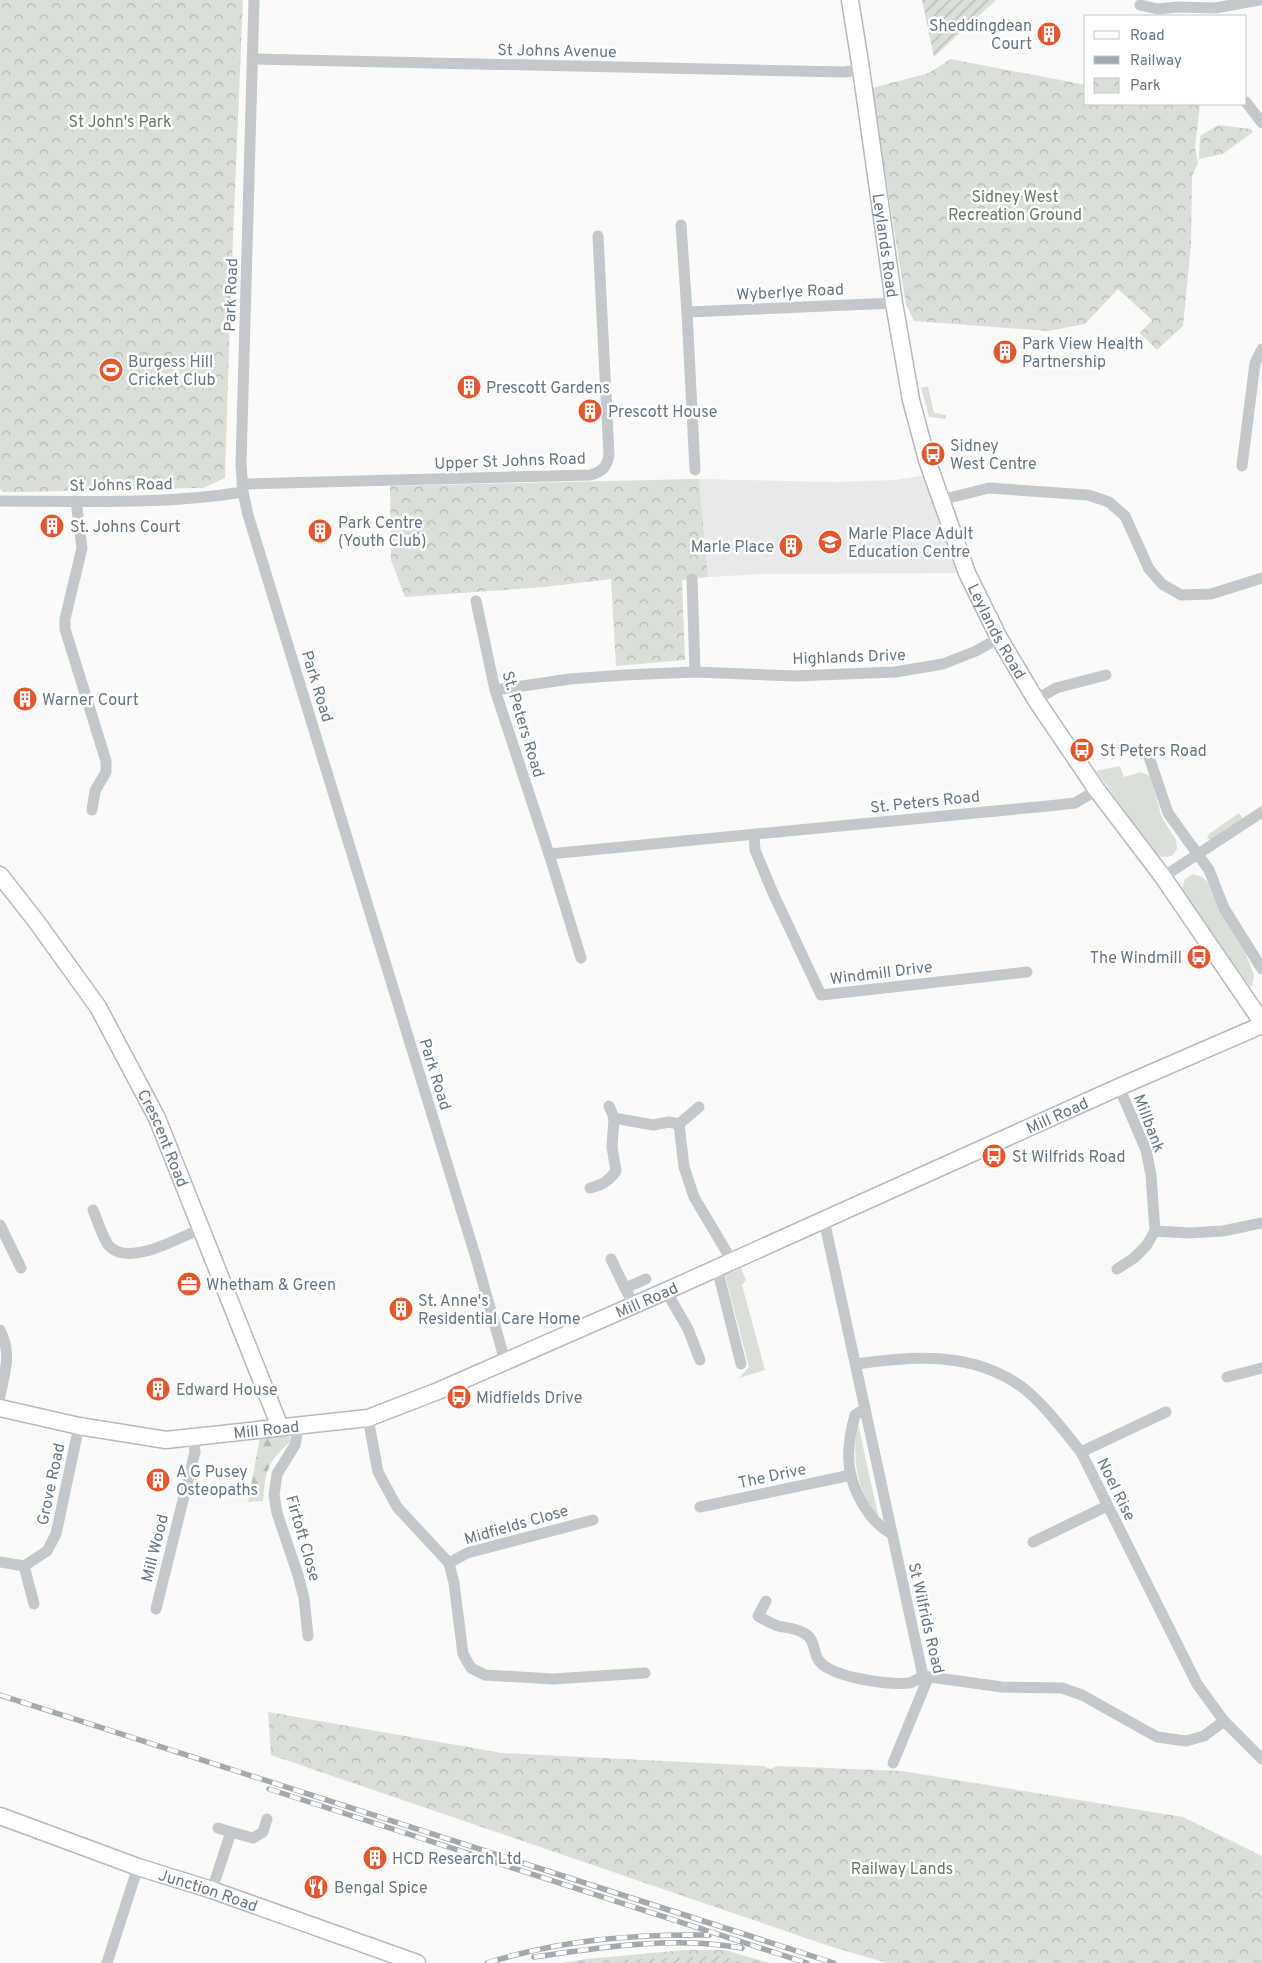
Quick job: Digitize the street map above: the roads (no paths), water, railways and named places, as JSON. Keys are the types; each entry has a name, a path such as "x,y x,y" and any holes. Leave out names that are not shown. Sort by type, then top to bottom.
{"street":[{"name":"Park Road","path":"254,0 242,488 248,515 476,1258 505,1361"},
{"name":"Leylands Road","path":"850,0 862,69 894,303 911,400 926,460 967,573 999,638 1036,700 1097,790 1162,877 1262,1024"},
{"path":"1140,5 1158,9 1177,7 1216,12 1259,0"},
{"name":"St Johns Avenue","path":"252,59 845,72 862,69"},
{"path":"1247,103 1262,123"},
{"path":"681,225 695,470"},
{"name":"Upper St Johns Road","path":"242,488 590,475 598,473 607,463 609,455 598,236"},
{"name":"Wyberlye Road","path":"687,312 894,303"},
{"path":"1242,466 1255,363 1262,349"},
{"name":"St Johns Road","path":"0,501 162,501 217,497 242,488"},
{"path":"941,500 989,488 1088,495 1109,502 1125,516 1149,569 1162,584 1181,595 1211,594 1262,578"},
{"path":"76,501 82,548 65,619 65,628 106,761 106,772 95,790 92,810"},
{"path":"692,579 695,672"},
{"name":"St. Peters Road","path":"476,601 495,690 582,958"},
{"name":"Highlands Drive","path":"495,690 600,676 695,672 734,672 795,676 858,675 895,672 943,664 976,651 999,638"},
{"path":"1036,700 1056,688 1106,674"},
{"path":"1149,757 1168,813 1209,870 1224,908 1262,969"},
{"name":"St. Peters Road","path":"549,854 1075,803 1097,790"},
{"path":"1162,877 1262,812"},
{"name":"Windmill Drive","path":"754,835 755,850 773,894 821,996 1027,972"},
{"name":"Crescent Road","path":"0,875 98,1007 157,1118 280,1427"},
{"name":"Mill Road","path":"0,1408 79,1426 166,1440 299,1424 368,1418 438,1391 666,1291 1262,1024"},
{"name":"Millbank","path":"1119,1087 1146,1150 1151,1175 1154,1231"},
{"path":"590,1188 610,1180 616,1171 612,1147 614,1118 609,1106"},
{"path":"614,1118 653,1124 668,1122 679,1124 700,1107"},
{"path":"679,1124 684,1167 694,1197 724,1264 741,1364"},
{"path":"92,1210 109,1246 120,1253 141,1253 200,1228"},
{"name":"St Wilfrids Road","path":"824,1220 925,1677 893,1763"},
{"path":"1117,1269 1134,1258 1146,1246 1154,1231 1189,1233 1223,1231 1262,1223"},
{"path":"0,1225 21,1268"},
{"path":"611,1259 634,1305"},
{"path":"625,1288 646,1279"},
{"path":"666,1291 688,1329 700,1360"},
{"path":"0,1330 6,1343 8,1358 0,1396"},
{"name":"Noel Rise","path":"856,1364 898,1358 941,1358 985,1366 1022,1387 1055,1419 1081,1452 1197,1684 1224,1721 1262,1759"},
{"path":"1227,1377 1262,1368"},
{"path":"865,1409 855,1415 850,1432 850,1475 868,1512 881,1528 892,1534"},
{"path":"1081,1452 1166,1412"},
{"path":"368,1418 378,1472 397,1507 449,1563 454,1584 463,1654 467,1663 478,1673 490,1676 553,1678 645,1673"},
{"name":"Firtoft Close","path":"299,1424 295,1444 277,1474 274,1495 277,1513 298,1574 304,1598 308,1636"},
{"name":"Grove Road","path":"24,1566 47,1551 56,1534 79,1426"},
{"name":"Mill Wood","path":"156,1609 195,1452 194,1436"},
{"name":"The Drive","path":"700,1507 850,1475"},
{"path":"1033,1542 1107,1506"},
{"name":"Midfields Close","path":"449,1563 467,1553 592,1520"},
{"path":"0,1562 24,1566 34,1604"},
{"path":"766,1601 758,1616 777,1626 806,1633 814,1644 818,1661 842,1674 889,1684 911,1683 925,1677 1002,1687 1062,1688 1082,1695 1157,1737 1186,1741 1204,1736 1224,1721"},
{"name":"Junction Road","path":"0,1816 138,1867 212,1890 417,1963"},
{"path":"218,1828 253,1838 263,1832 267,1819"},
{"path":"212,1890 232,1832"},
{"path":"107,1963 138,1867"}],"railway":[{"path":"0,1695 834,1963"},
{"path":"269,1789 807,1963"},
{"path":"487,1963 542,1949 597,1940 625,1937 709,1935"},
{"path":"534,1957 638,1944 690,1943 742,1948"}],"place":[{"name":"Sheddingdean Court","path":"1049,34"},
{"name":"Park View Health Partnership","path":"1005,352"},
{"name":"Burgess Hill Cricket Club","path":"111,370"},
{"name":"Prescott Gardens","path":"469,387"},
{"name":"Prescott House","path":"590,411"},
{"name":"Sidney West Centre","path":"933,454"},
{"name":"St. Johns Court","path":"52,526"},
{"name":"Park Centre (Youth Club)","path":"320,531"},
{"name":"Marle Place Adult Education Centre","path":"830,542"},
{"name":"Marle Place","path":"791,546"},
{"name":"Warner Court","path":"25,699"},
{"name":"St Peters Road","path":"1082,750"},
{"name":"The Windmill","path":"1199,957"},
{"name":"St Wilfrids Road","path":"994,1156"},
{"name":"Whetham & Green","path":"189,1284"},
{"name":"St. Anne's Residential Care Home","path":"401,1309"},
{"name":"Edward House","path":"158,1389"},
{"name":"Midfields Drive","path":"459,1397"},
{"name":"A G Pusey Osteopaths","path":"158,1480"},
{"name":"HCD Research Ltd","path":"375,1858"},
{"name":"Bengal Spice","path":"316,1887"}],"park label":[{"name":"St John's Park","path":"120,121"},
{"name":"Sidney West Recreation Ground","path":"1015,205"},
{"name":"Railway Lands","path":"902,1868"}]}
